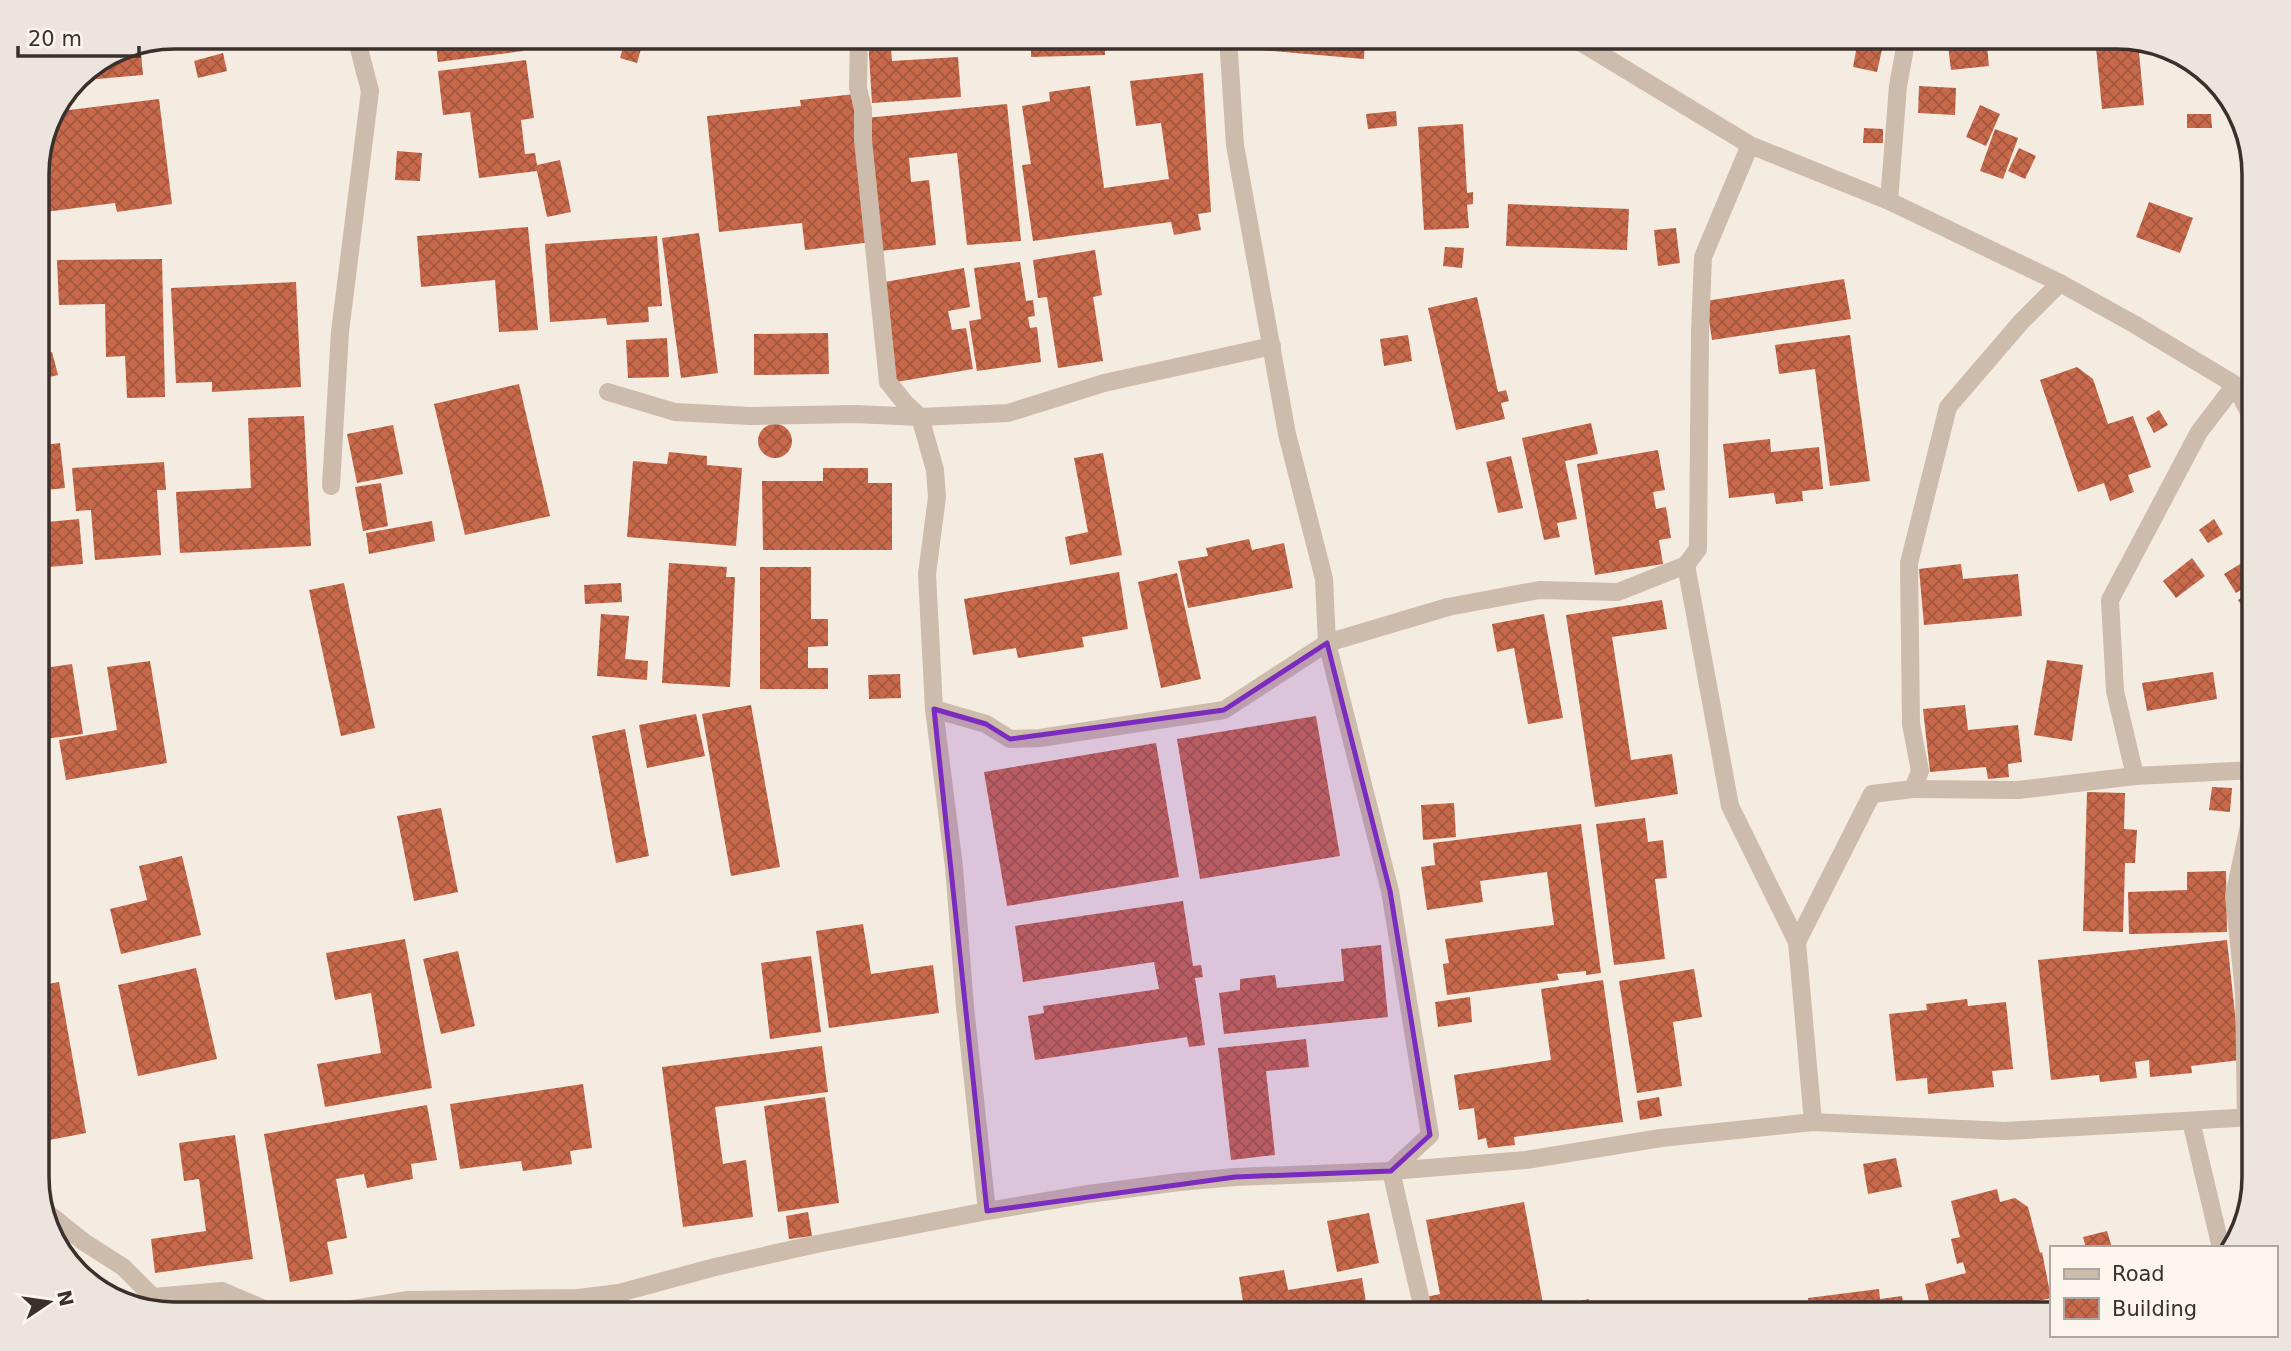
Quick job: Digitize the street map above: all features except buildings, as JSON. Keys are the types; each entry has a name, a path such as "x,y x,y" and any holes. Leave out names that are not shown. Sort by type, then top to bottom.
{"street":[{"path":"331,486 340,332 370,91 359,49"},
{"path":"859,49 858,88 863,109 863,139 888,382 920,418 935,470 937,497 927,574 934,709 954,867 965,1007 987,1211"},
{"path":"1228,49 1235,145 1287,434 1324,579 1327,643 1390,891 1430,1135 1391,1171"},
{"path":"1592,49 1750,145 1889,201 2060,283 2242,390"},
{"path":"1889,201 1898,86 1905,49"},
{"path":"934,709 986,723 1010,739 1040,738 1224,710 1327,643 1448,607 1539,590 1618,592 1686,565 1698,549 1703,257 1750,145"},
{"path":"1913,789 1920,771 1911,724 1909,564 1948,407 2021,323 2060,283"},
{"path":"608,392 675,412 750,416 855,414 920,418 1008,413 1104,383 1272,346"},
{"path":"2235,386 2242,399"},
{"path":"2135,776 2115,691 2110,600 2199,432 2235,386"},
{"path":"1686,565 1730,806 1797,942 1813,1122"},
{"path":"1797,942 1872,794 1913,789 2018,790 2135,776 2242,771"},
{"path":"2242,859 2234,897 2242,973"},
{"path":"396,1302 578,1298 619,1293 812,1245 987,1211 1088,1194 1212,1179 1391,1171 1526,1160 1661,1138 1813,1122 2005,1131 2242,1118"},
{"path":"2191,1121 2221,1246"},
{"path":"1391,1171 1421,1302"},
{"path":"58,1221 123,1268 153,1297 222,1291 248,1302"},
{"path":"619,1293 620,1302"}],"highlighted area":[{"path":"1327,643 1390,891 1430,1135 1391,1171 1235,1177 987,1211 934,709 986,724 1010,739 1224,710"}]}
